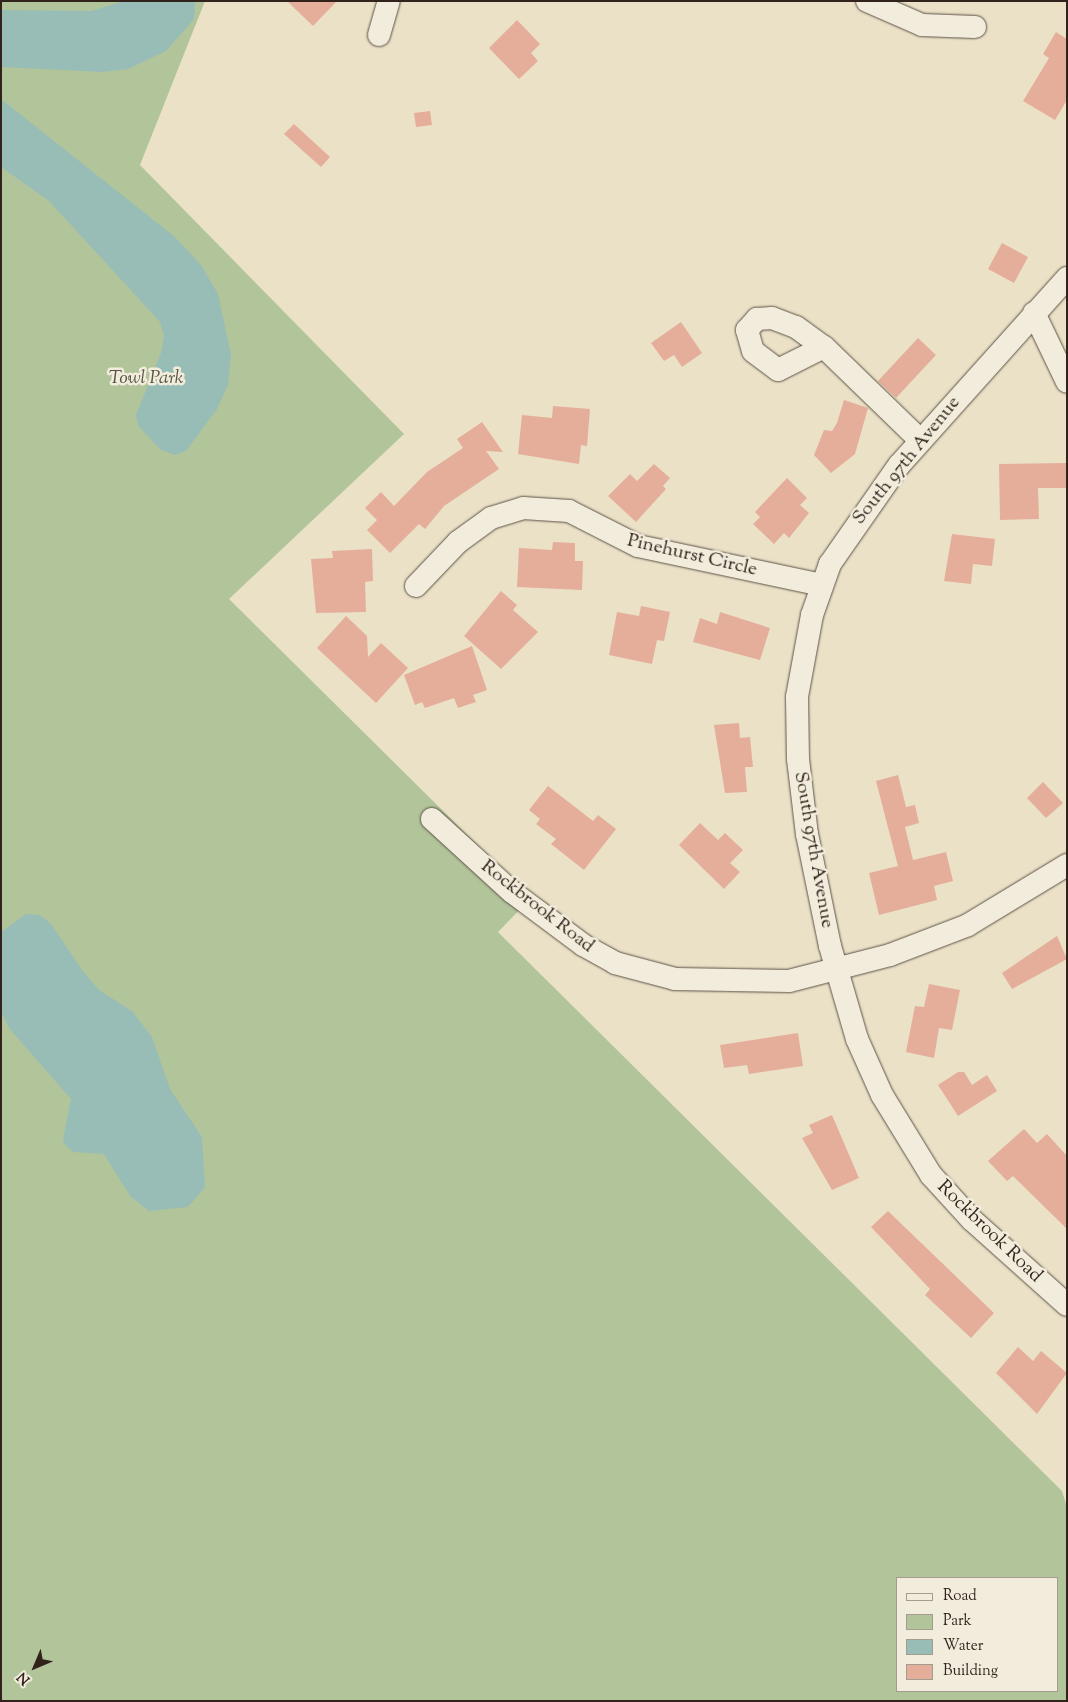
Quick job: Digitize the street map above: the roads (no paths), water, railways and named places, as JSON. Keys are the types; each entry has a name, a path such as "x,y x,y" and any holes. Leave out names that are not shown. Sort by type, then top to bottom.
{"street":[{"path":"379,36 390,1"},
{"path":"867,1 922,25 975,27"},
{"name":"South 97th Avenue","path":"836,971 807,834 798,759 800,672 822,585 830,564 864,511 920,440 1067,278"},
{"path":"1034,313 1067,382"},
{"path":"824,347 920,440"},
{"name":"Pinehurst Circle","path":"416,586 458,542 491,518 523,508 569,511 638,546 822,585"},
{"name":"Rockbrook Road","path":"432,820 512,892 583,945 615,963 668,978 764,983 836,971 857,1039 882,1095 930,1175 972,1220 1067,1305"},
{"path":"836,971 968,925 1067,865"}],"water":[{"path":"124,1 195,1 194,19 166,51 128,69 103,72 1,67 1,10 91,11"},
{"path":"1,99 175,237 201,265 218,294 231,355 228,385 217,409 186,451 175,455 161,450 139,427 136,415 161,353 164,336 160,322 49,201 1,167"},
{"path":"26,914 40,915 51,924 82,970 99,990 132,1011 152,1037 170,1089 202,1137 205,1187 188,1207 149,1211 130,1196 104,1154 73,1152 63,1140 71,1099 9,1028 1,1012 1,932"}],"park label":[{"name":"Towl Park","path":"146,379"}]}
